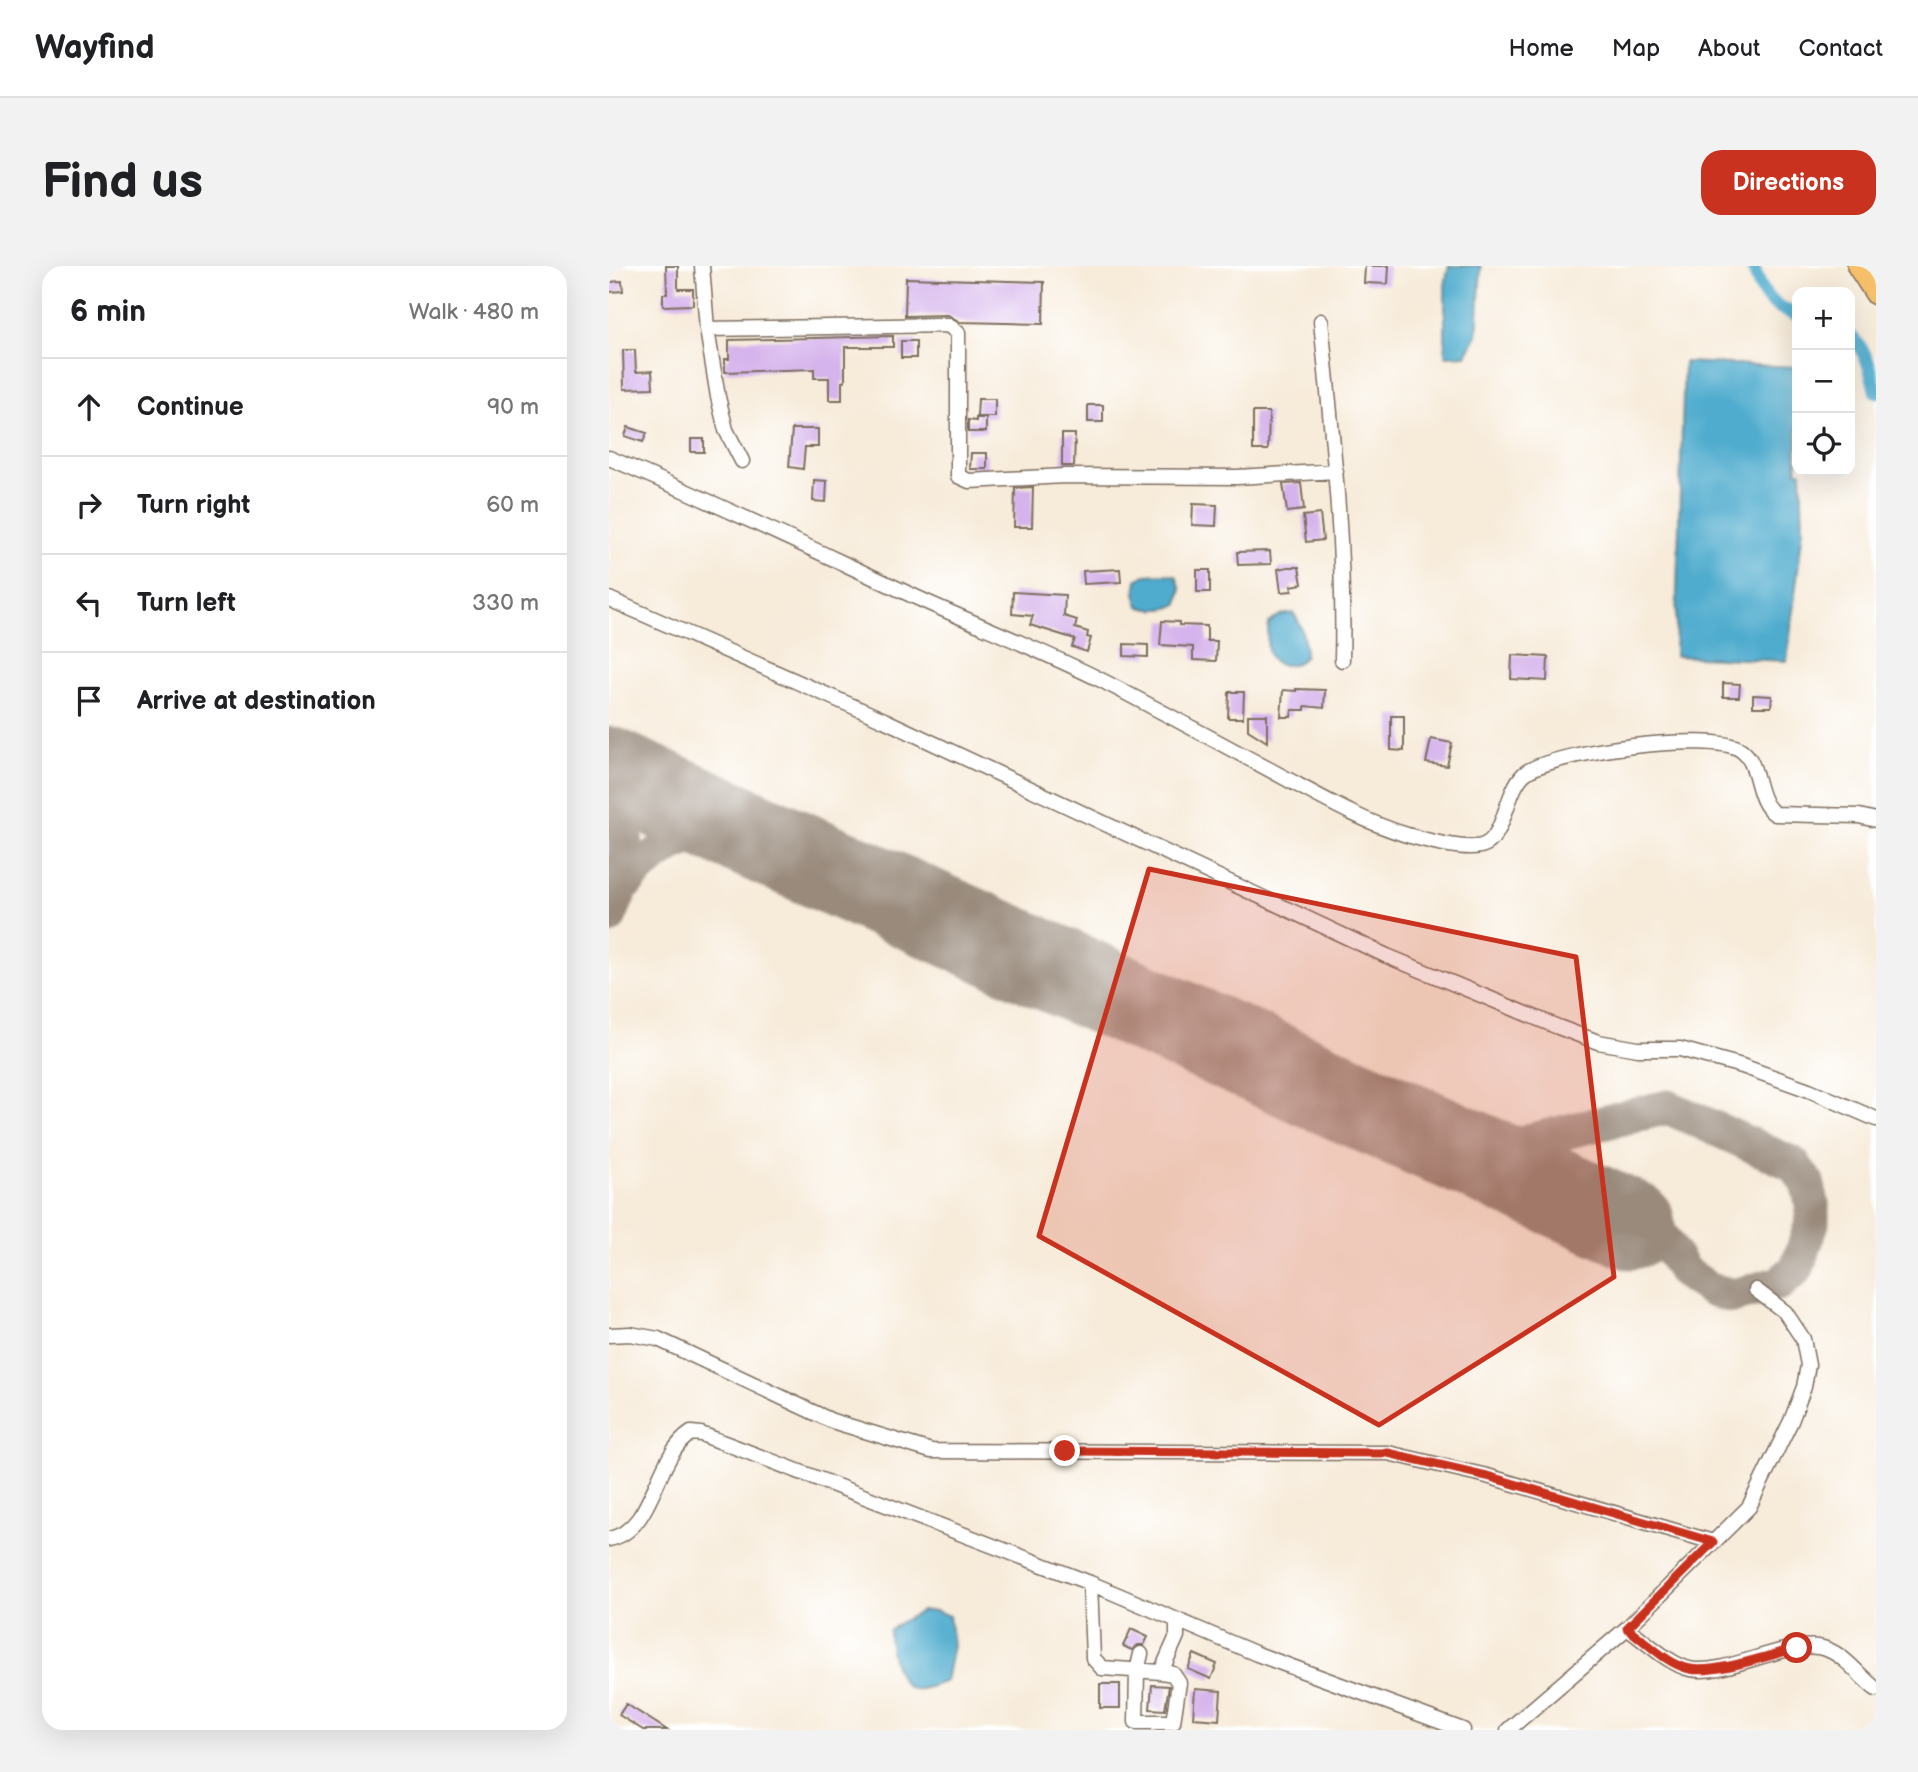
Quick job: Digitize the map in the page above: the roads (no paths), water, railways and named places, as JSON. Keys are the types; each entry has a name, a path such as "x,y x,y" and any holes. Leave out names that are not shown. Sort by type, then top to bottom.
{"highway":[{"path":"1858,266 1876,294"}],"street":[{"path":"702,266 707,329 718,397 726,430 742,461"},
{"path":"1321,321 1336,471 1343,583 1342,660"},
{"path":"707,329 948,325 958,333 957,476 969,481 1065,476 1237,477 1336,471"},
{"path":"609,458 684,489 1098,679 1340,807 1408,835 1460,847 1485,845 1497,831 1516,784 1530,770 1574,757 1663,742 1713,742 1739,748 1750,762 1765,804 1775,814 1859,816 1876,820"},
{"path":"609,599 897,726 1387,956 1558,1027 1598,1042 1638,1049 1680,1049 1742,1066 1809,1090 1876,1119"},
{"path":"1508,1730 1627,1628 1749,1507 1791,1421 1808,1365 1803,1339 1785,1312 1756,1290"},
{"path":"609,1335 631,1334 658,1339 832,1421 931,1451 1388,1453 1487,1476 1713,1542"},
{"path":"609,1539 629,1530 638,1519 676,1445 691,1433 709,1436 1090,1583 1257,1654 1463,1730"},
{"path":"1090,1583 1093,1658 1101,1668 1137,1671 1161,1672 1173,1674 1179,1683 1173,1722 1136,1721 1137,1671 1141,1654"},
{"path":"1161,1672 1177,1636 1177,1620"},
{"path":"1627,1628 1689,1669 1709,1669 1797,1648 1823,1647 1846,1661 1876,1689"}],"water":[{"path":"1449,266 1481,266 1477,335 1466,355 1445,356 1445,285"},
{"path":"1684,362 1792,367 1792,476 1801,476 1803,528 1787,661 1675,656"},
{"path":"1146,575 1176,576 1181,589 1178,604 1158,609 1139,606 1135,594 1137,580"},
{"path":"1293,613 1299,622 1305,656 1294,664 1278,664 1273,661 1268,650 1269,623 1280,615"},
{"path":"921,1611 936,1611 949,1616 953,1645 946,1681 914,1689 908,1687 898,1674 889,1631"}],"waterway":[{"path":"1753,266 1767,298 1792,313"},
{"path":"1855,340 1864,354 1876,392"}]}
